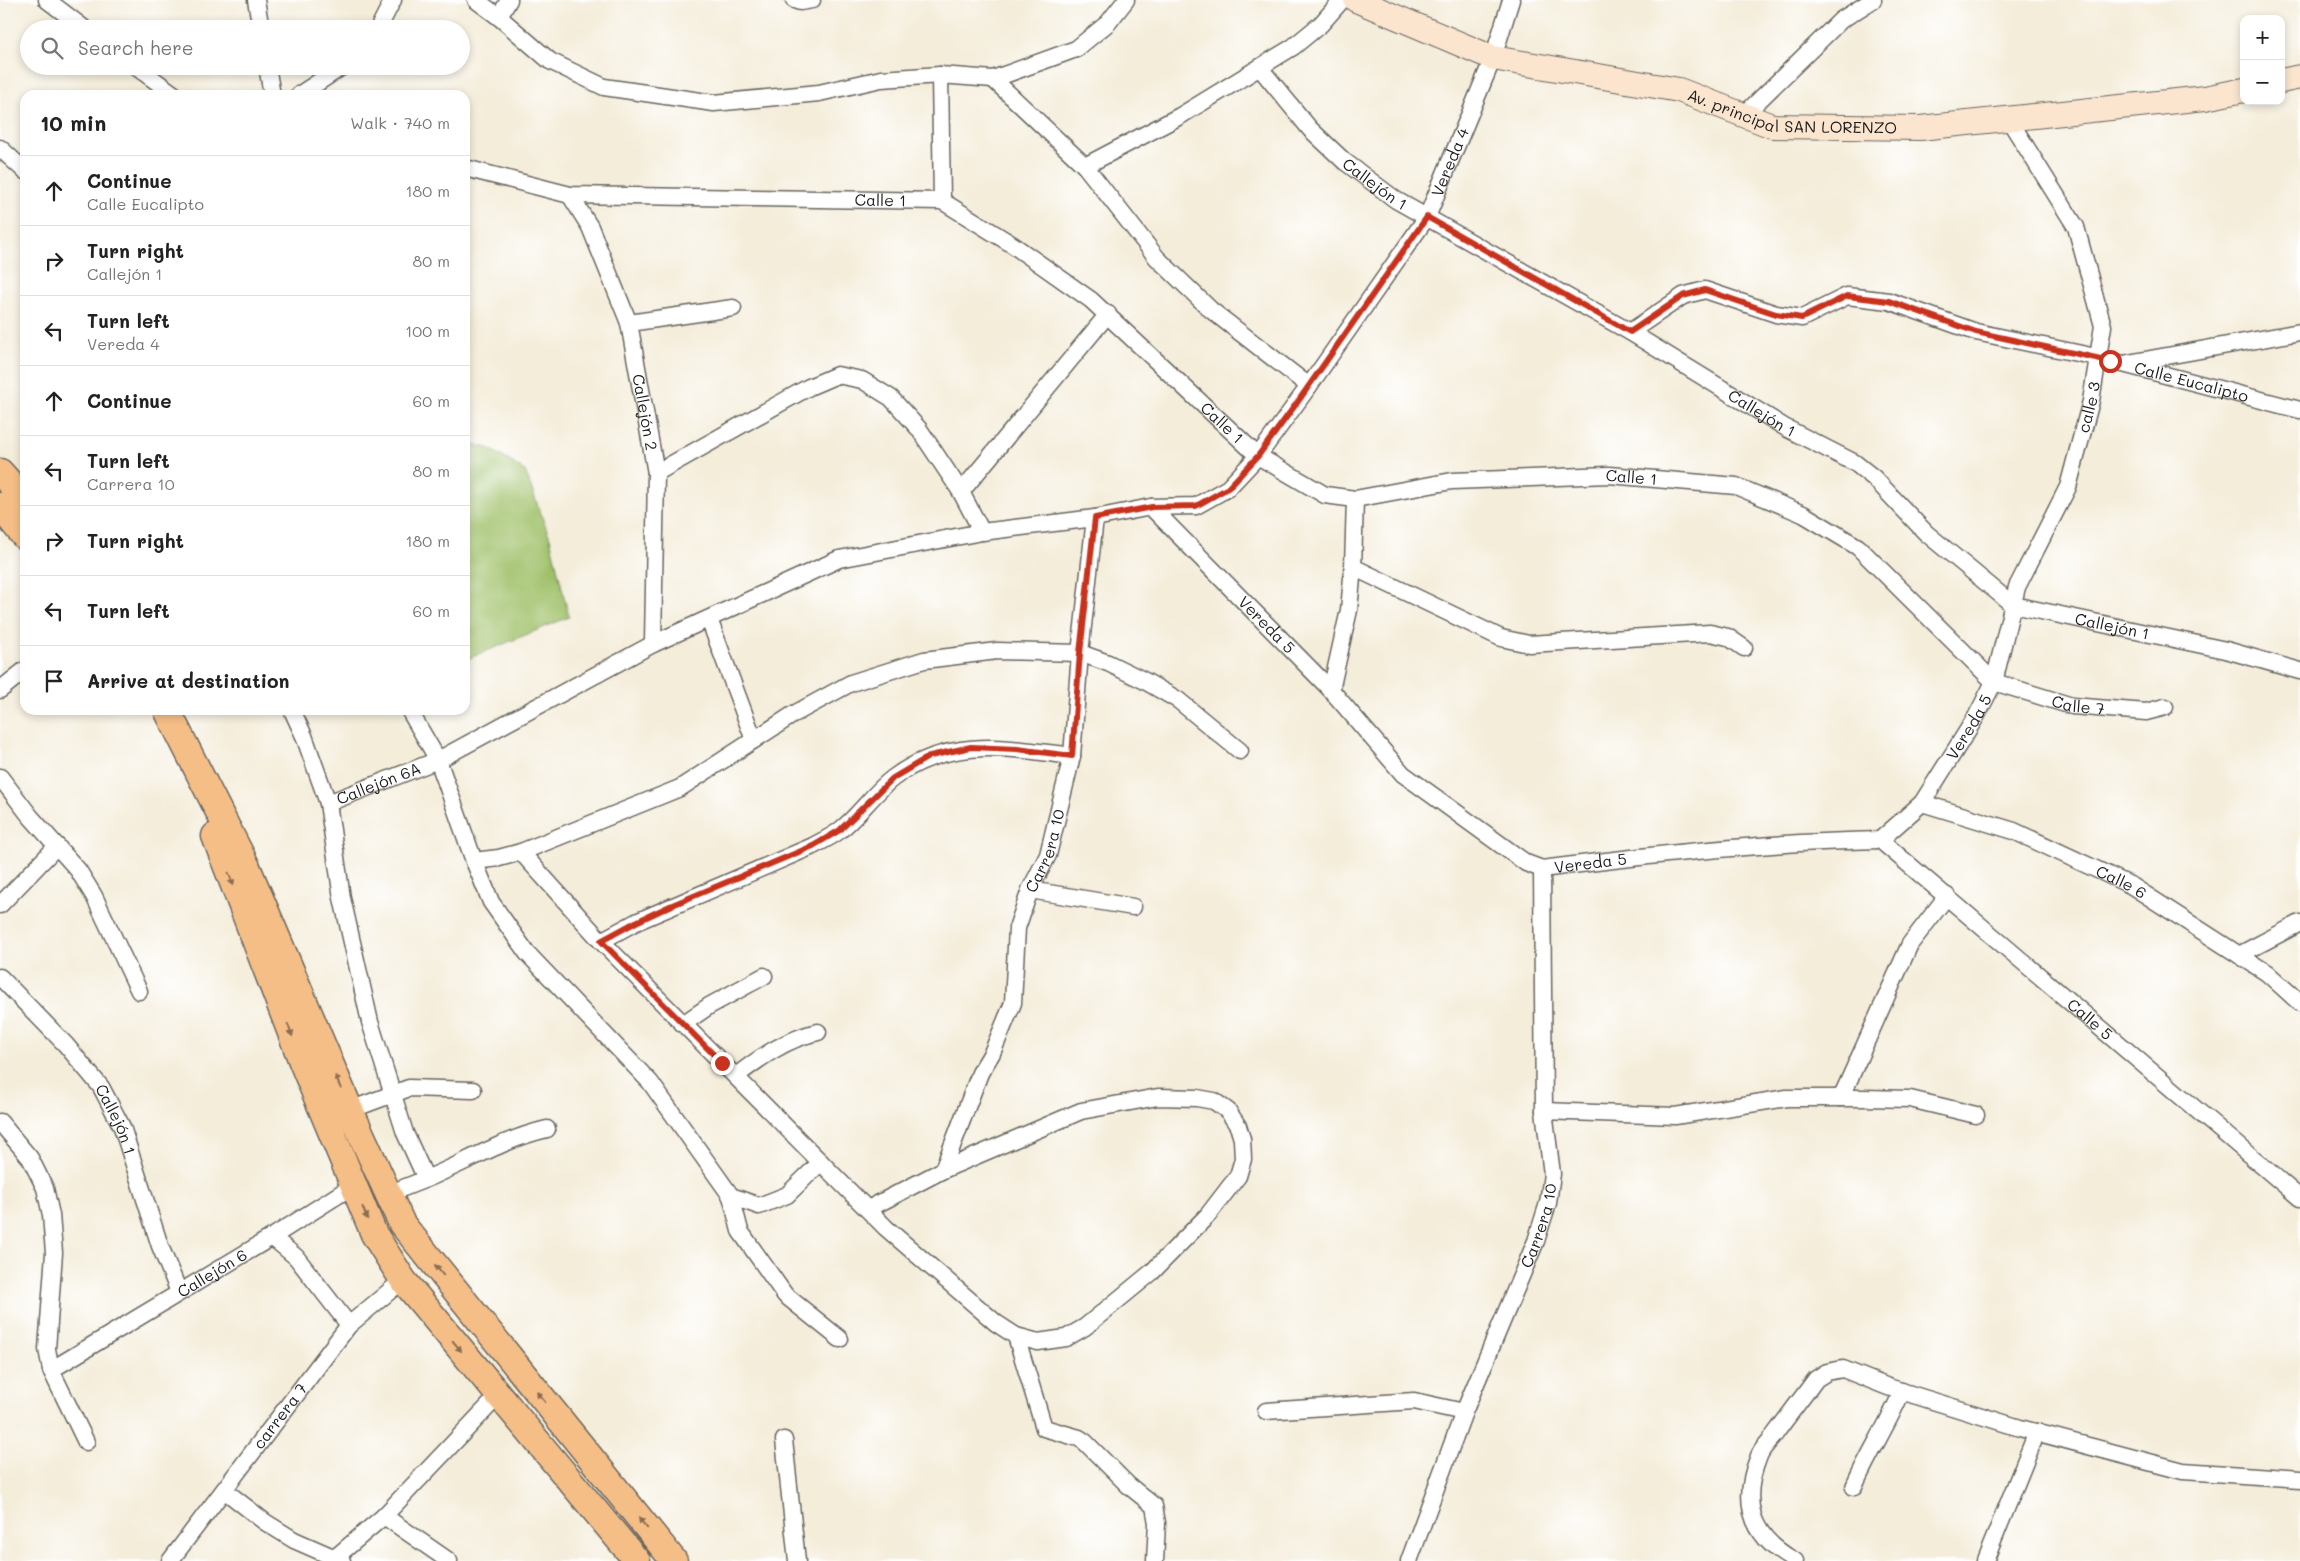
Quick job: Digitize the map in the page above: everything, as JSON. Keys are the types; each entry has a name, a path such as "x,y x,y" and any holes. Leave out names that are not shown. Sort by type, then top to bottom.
{"main road":[{"name":"Av. principal SAN LORENZO","path":"1356,0 1493,58 1679,90 1772,126 1920,128 2205,98 2240,91"},
{"path":"2285,81 2300,78"},
{"path":"0,472 20,494"},
{"path":"0,506 20,531"},
{"path":"150,715 214,834 303,1064 374,1234 403,1280 637,1561"},
{"path":"170,715 247,867 350,1110 402,1224 674,1561"}],"street":[{"path":"47,0 73,20"},
{"path":"256,0 259,20"},
{"path":"383,20 393,0"},
{"path":"476,0 550,62 604,87 714,103 819,93 880,79 940,75 993,79 1076,49 1108,23 1126,0"},
{"path":"499,18 509,0"},
{"path":"794,0 800,2 812,0"},
{"path":"1086,166 1180,116 1294,47 1321,24 1342,0"},
{"name":"Vereda 4","path":"709,619 839,559 982,532 1095,518 1152,507 1196,506 1228,488 1258,456 1427,217 1493,58 1512,0"},
{"path":"1744,115 1841,20 1873,0"},
{"name":"Callejón 1","path":"1260,68 1310,130 1344,161 1396,200 1630,332 1786,428 1855,463 1874,478 1926,534 2013,605 2226,650 2300,671"},
{"path":"147,75 168,90"},
{"path":"269,75 271,90"},
{"path":"308,90 330,75"},
{"path":"940,75 942,201"},
{"path":"993,79 1086,166 1157,258 1211,310 1309,386"},
{"name":"calle 3","path":"2008,118 2076,227 2103,326 2096,357 2091,401 2068,487 2017,587"},
{"path":"0,148 20,167"},
{"name":"Calle 1","path":"470,169 570,195 942,201 1013,245 1091,300 1258,456 1325,495 1355,499 1452,480 1590,475 1736,486 1803,514 1858,547 1994,682"},
{"name":"Callejón 2","path":"570,195 590,227 629,323 656,473 653,644"},
{"name":"Calle Eucalipto","path":"1630,332 1683,296 1705,290 1776,314 1802,318 1847,296 1889,301 1976,332 2096,357 2300,410"},
{"path":"629,323 732,308"},
{"path":"961,492 1108,314"},
{"path":"2123,364 2300,332"},
{"path":"656,473 809,386 837,375 862,380 891,398 919,429 961,492 982,532"},
{"path":"1331,690 1349,610 1353,567 1355,499"},
{"name":"Vereda 5","path":"1152,507 1331,690 1403,774 1526,863 1542,869 1737,847 1816,841 1880,840 1922,803 1976,717 1994,682 2017,587"},
{"name":"Carrera 10","path":"943,1170 980,1073 992,1053 1013,1003 1017,928 1030,890 1048,855 1072,756 1080,653 1095,518"},
{"path":"1353,567 1501,638 1528,644 1710,633 1728,637 1744,648"},
{"path":"709,619 754,740"},
{"name":"Callejón 6A","path":"294,715 304,736 328,803 438,760 653,644 709,619"},
{"path":"474,861 499,858 521,852 680,788 794,714 851,683 924,660 997,651 1080,653 1138,677 1178,700 1240,751"},
{"path":"0,690 20,674"},
{"name":"Calle 7","path":"1994,682 2072,706 2146,712 2165,707"},
{"path":"411,715 438,760 474,861 491,902 527,953 650,1082 731,1196 740,1231 785,1295 840,1339"},
{"path":"601,941 662,910 813,846 840,830 893,778 930,756 971,747 1017,749 1072,756"},
{"path":"0,777 30,816 78,870 94,896 139,991"},
{"path":"328,803 342,898 370,1022 405,1133 426,1179"},
{"name":"Calle 6","path":"1922,803 2014,831 2132,886 2267,972 2300,1003"},
{"name":"Calle 5","path":"1880,840 2300,1198"},
{"path":"0,906 57,846"},
{"path":"521,852 601,941 886,1228 996,1324 1016,1336 1038,1342 1066,1338 1085,1327 1152,1272 1208,1215 1238,1176 1243,1159 1242,1139 1238,1126 1228,1111 1214,1101 1197,1098 1158,1097 1081,1111 943,1170 868,1209"},
{"name":"Carrera 10","path":"1409,1561 1464,1412 1536,1241 1548,1203 1552,1174 1544,1111 1542,869"},
{"path":"1030,890 1133,907"},
{"path":"1841,1098 1910,944 1947,896"},
{"path":"2239,955 2300,924"},
{"path":"683,1024 716,1002 764,976"},
{"name":"Callejón 1","path":"0,977 66,1045 101,1088 122,1127 160,1246 179,1292"},
{"path":"736,1076 785,1043 800,1036 818,1032"},
{"path":"350,1110 393,1093 425,1087 473,1090"},
{"path":"1544,1111 1675,1116 1787,1098 1841,1098 1910,1099 1976,1115"},
{"path":"0,1122 30,1158 45,1188 51,1215 54,1253 47,1349 51,1370 86,1442"},
{"path":"388,1194 426,1179 522,1135 547,1129"},
{"path":"731,1196 759,1206 787,1195 821,1162"},
{"name":"Callejón 6","path":"51,1370 354,1186"},
{"path":"272,1237 296,1257 349,1325"},
{"name":"carrera 7","path":"170,1561 349,1325 403,1280"},
{"path":"1016,1336 1044,1428 1079,1438 1085,1442 1128,1485 1154,1506 1157,1524 1155,1561"},
{"path":"1795,1561 1778,1552 1763,1536 1750,1514 1752,1486 1759,1455 1816,1379 1828,1372 1843,1370 1902,1391 2037,1432 2182,1471 2300,1479"},
{"path":"1854,1488 1872,1447 1890,1421 1902,1391"},
{"path":"224,1490 265,1522 294,1540 339,1559 384,1516 499,1395"},
{"path":"1266,1411 1414,1401 1464,1412"},
{"path":"1985,1561 2037,1432"},
{"path":"784,1440 798,1561"},
{"path":"384,1516 449,1561"}],"green space":[{"path":"470,444 489,448 525,471 550,538 569,617 470,658"}],"route":[{"path":"722,1063 601,941 670,906 813,846 840,830 893,778 930,756 971,747 1017,749 1072,756 1080,653 1095,518 1152,507 1196,506 1228,488 1258,456 1320,371 1427,217 1630,332 1683,296 1705,290 1776,314 1802,318 1847,296 1889,301 1976,332 2110,361"}]}
